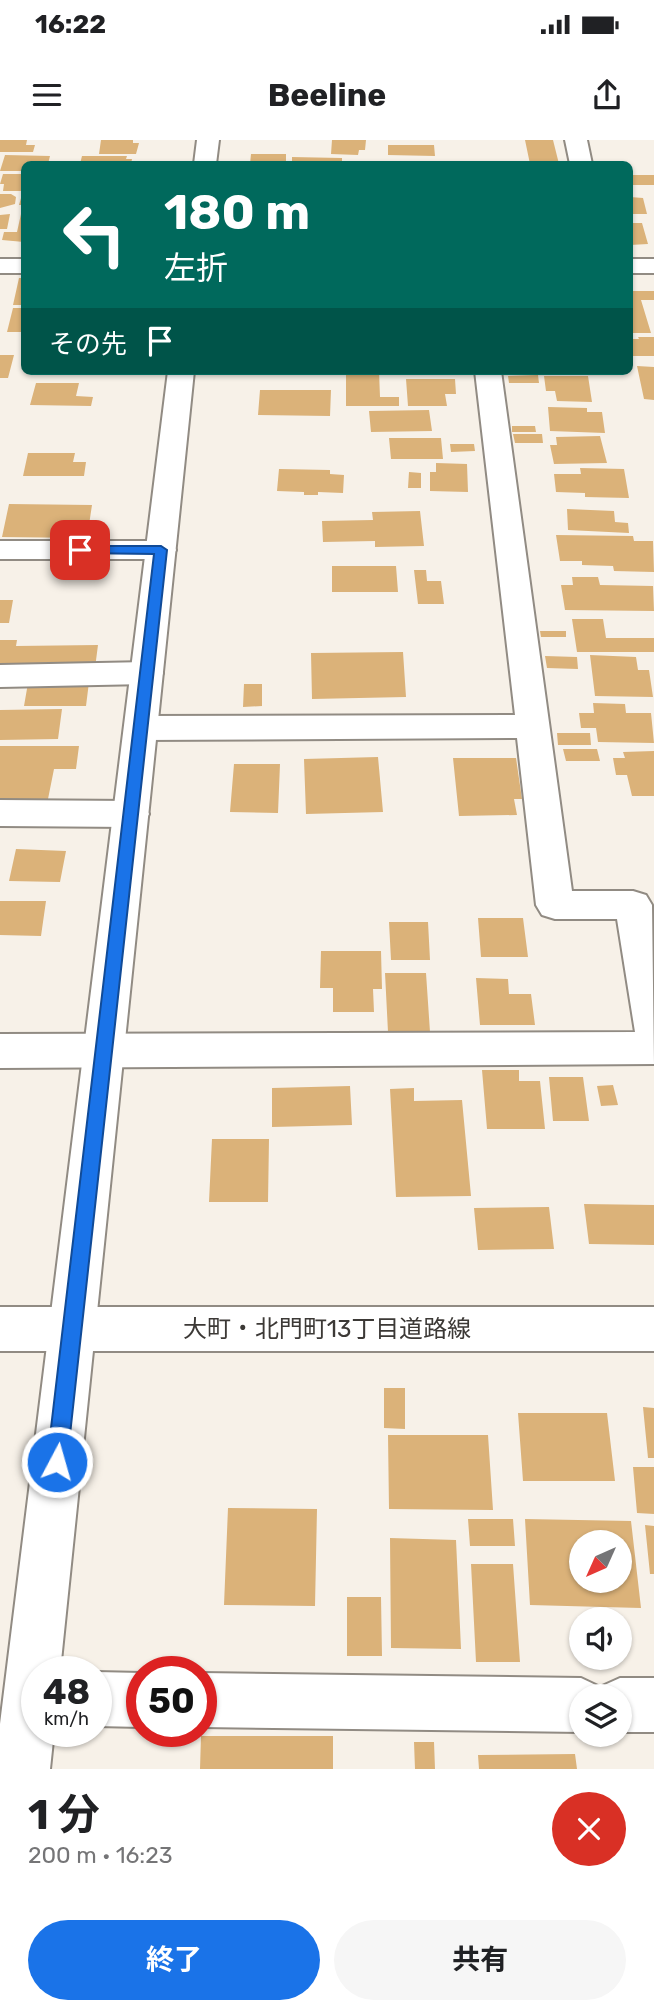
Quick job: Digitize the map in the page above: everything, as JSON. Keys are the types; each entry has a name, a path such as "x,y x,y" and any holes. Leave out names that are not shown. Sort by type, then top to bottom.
{"street":[{"path":"205,161 208,140"},
{"path":"576,140 580,161"},
{"path":"0,266 21,266"},
{"path":"633,266 654,266"},
{"path":"39,1656 181,375"},
{"path":"489,375 555,905 633,905 654,1029"},
{"path":"0,550 161,550"},
{"path":"0,676 147,673"},
{"path":"141,727 533,726"},
{"path":"0,814 131,814"},
{"path":"0,1051 654,1048"},
{"name":"大町・北門町13丁目道路線","path":"0,1329 654,1329"},
{"path":"217,1700 569,1704"},
{"path":"632,1705 654,1705"},
{"path":"22,1769 26,1747"}],"building":[{"path":"0,140 27,140 26,145 35,145 33,152 0,152"},
{"path":"101,140 133,140 133,143 139,143 136,154 99,154"},
{"path":"332,140 366,140 365,150 359,150 358,155 331,154"},
{"path":"525,140 553,140 558,161 529,161"},
{"path":"388,145 434,145 435,156 388,155"},
{"path":"251,154 286,154 286,161 250,161"},
{"path":"5,155 50,156 49,161 21,161 21,171 0,171"},
{"path":"82,156 127,156 126,159 132,159 132,161 81,161"},
{"path":"292,157 342,158 342,161 292,161"},
{"path":"3,174 21,174 21,191 3,191 4,184 0,184"},
{"path":"633,175 654,175 654,185 633,185"},
{"path":"0,194 16,197 15,204 0,208"},
{"path":"633,197 643,198 647,214 633,214"},
{"path":"10,214 7,229 0,229 0,215"},
{"path":"21,214 21,242 2,240 4,232 17,232"},
{"path":"633,223 642,223 648,244 633,245"},
{"path":"19,278 21,278 21,305 13,305"},
{"path":"633,291 654,291 654,300 641,300 651,333 633,333"},
{"path":"13,308 21,308 21,332 7,332"},
{"path":"638,337 654,337 654,356 633,356 633,339 639,339"},
{"path":"0,355 14,355 8,378 0,378"},
{"path":"637,366 654,367 654,400 644,399"},
{"path":"346,375 379,375 380,397 399,397 399,406 346,406"},
{"path":"538,375 539,383 509,383 508,376"},
{"path":"544,376 588,376 592,402 557,401 555,391 546,391"},
{"path":"406,379 455,379 456,394 445,394 447,406 408,406"},
{"path":"36,383 79,383 76,396 93,397 91,406 30,405"},
{"path":"260,390 331,390 330,416 258,415"},
{"path":"548,407 587,408 587,412 602,412 605,433 550,431"},
{"path":"429,410 432,431 371,432 369,411"},
{"path":"512,426 535,426 536,432 512,432"},
{"path":"513,434 542,434 543,443 515,443"},
{"path":"600,436 607,463 554,464 550,445 557,445 556,437"},
{"path":"389,438 441,438 443,459 391,459"},
{"path":"450,444 474,444 475,451 451,452"},
{"path":"28,453 75,453 73,462 86,462 84,476 23,476"},
{"path":"436,463 467,464 468,492 430,491 430,472 436,472"},
{"path":"580,468 624,469 629,498 585,497 585,493 556,492 554,474 581,474"},
{"path":"279,469 330,470 330,474 344,475 343,493 318,492 318,495 304,495 304,492 277,491"},
{"path":"409,472 421,473 421,488 408,488"},
{"path":"9,504 92,505 87,538 2,537"},
{"path":"567,509 614,511 615,522 628,523 629,533 568,530"},
{"path":"420,511 424,546 375,547 375,541 323,542 322,521 373,520 372,512"},
{"path":"556,535 633,536 634,541 653,541 654,572 614,571 613,566 560,561"},
{"path":"332,566 396,566 398,592 332,592"},
{"path":"414,570 426,570 427,581 441,581 444,604 418,604"},
{"path":"572,577 598,577 600,585 653,586 654,611 565,610 561,585 573,585"},
{"path":"0,600 13,600 9,623 0,623"},
{"path":"572,619 603,619 606,638 654,638 654,652 577,652"},
{"path":"540,631 566,631 566,637 541,637"},
{"path":"0,640 17,640 16,646 98,645 95,668 0,669"},
{"path":"403,652 406,697 312,699 311,653"},
{"path":"590,655 636,657 638,670 649,670 653,697 595,696"},
{"path":"545,656 577,657 578,669 547,668"},
{"path":"89,682 86,706 24,706 28,683"},
{"path":"244,684 262,684 262,706 243,707"},
{"path":"593,703 625,704 626,713 651,713 654,743 598,742 596,728 581,728 579,713 594,713"},
{"path":"62,709 58,739 0,740 0,710"},
{"path":"557,733 590,733 591,745 558,745"},
{"path":"0,746 79,746 76,769 54,769 48,799 0,799"},
{"path":"563,749 597,749 600,761 566,761"},
{"path":"654,751 654,796 632,796 627,775 616,775 613,758 625,758 623,752"},
{"path":"378,757 383,812 306,814 304,759"},
{"path":"453,758 516,758 522,799 514,799 517,815 459,816"},
{"path":"234,764 280,764 278,813 230,812"},
{"path":"16,849 66,851 60,882 9,881"},
{"path":"0,901 46,901 41,936 0,935"},
{"path":"478,918 523,918 528,957 481,957"},
{"path":"389,922 428,922 430,960 391,960"},
{"path":"321,951 381,951 382,989 373,989 374,1012 333,1012 333,988 320,988"},
{"path":"385,973 426,973 430,1032 388,1032"},
{"path":"476,978 508,979 509,994 531,994 535,1025 480,1025"},
{"path":"482,1070 519,1070 519,1081 540,1081 545,1129 487,1129"},
{"path":"549,1077 583,1077 589,1121 553,1121"},
{"path":"613,1085 618,1105 601,1106 597,1086"},
{"path":"350,1086 352,1125 272,1127 272,1088"},
{"path":"414,1088 414,1101 462,1100 471,1196 396,1197 390,1089"},
{"path":"212,1139 269,1139 268,1202 209,1202"},
{"path":"584,1204 654,1205 654,1245 589,1244"},
{"path":"549,1207 554,1249 478,1250 474,1208"},
{"path":"384,1388 405,1388 405,1429 384,1428"},
{"path":"643,1407 654,1408 654,1458 648,1458"},
{"path":"518,1413 607,1413 615,1481 523,1481"},
{"path":"388,1435 488,1435 493,1510 389,1509"},
{"path":"633,1467 654,1467 654,1514 637,1513"},
{"path":"228,1508 317,1509 315,1606 224,1605"},
{"path":"468,1519 513,1519 515,1546 470,1546"},
{"path":"525,1519 631,1521 641,1608 530,1605"},
{"path":"645,1525 654,1526 654,1574 650,1574"},
{"path":"390,1538 456,1540 461,1649 391,1648"},
{"path":"471,1564 513,1564 520,1662 476,1662"},
{"path":"347,1597 381,1597 382,1656 347,1656"},
{"path":"217,1736 333,1736 333,1769 200,1769 201,1747 217,1747"},
{"path":"414,1742 434,1742 435,1769 415,1769"},
{"path":"575,1754 577,1769 479,1769 478,1755"}],"route":[{"path":"57,1462 161,550 80,550"}]}
